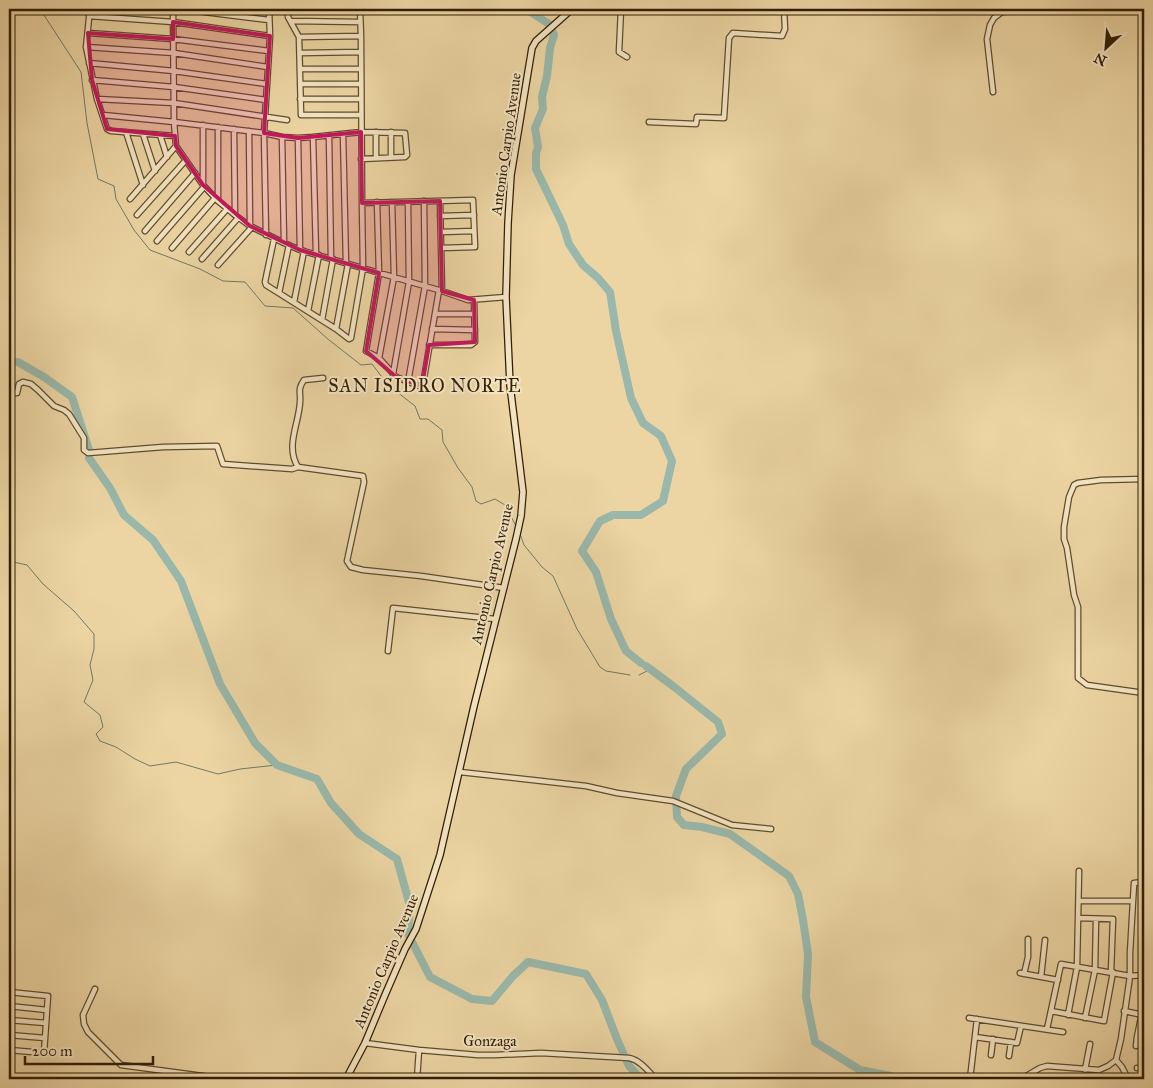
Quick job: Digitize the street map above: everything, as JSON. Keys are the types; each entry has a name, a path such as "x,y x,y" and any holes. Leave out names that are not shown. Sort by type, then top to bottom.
{"street":[{"path":"90,9 86,47 92,80 108,129 175,136"},
{"path":"173,9 176,146 204,186 227,209 266,235 302,250 462,298 474,300 506,297"},
{"path":"180,9 269,20"},
{"path":"266,235 264,133 270,36 269,9"},
{"path":"288,9 288,17 299,37 301,115 361,115"},
{"path":"274,238 265,284 336,329 348,339 350,338 363,268 360,9"},
{"name":"Antonio Carpio Avenue","path":"346,1079 365,1043 384,995 416,929 440,855 521,516 523,492 510,385 506,297 511,176 532,48 536,41 572,9"},
{"path":"621,9 619,52 627,57"},
{"path":"649,122 696,124 697,117 724,118 729,38 733,33 782,36 785,29 784,9"},
{"path":"993,92 987,39 990,25 994,18 1002,12 1039,9"},
{"path":"89,16 173,22 270,36"},
{"path":"291,21 360,22"},
{"path":"88,33 174,39 269,52"},
{"path":"299,37 361,36"},
{"path":"86,47 174,53 268,67"},
{"path":"300,52 361,52"},
{"path":"89,63 174,71 267,84"},
{"path":"300,69 361,69"},
{"path":"92,80 174,87 266,100"},
{"path":"300,84 361,84"},
{"path":"97,98 174,103 287,120"},
{"path":"300,99 361,99"},
{"path":"103,115 203,125 298,138 361,132 405,133 407,155 405,157 361,159"},
{"path":"157,241 204,186 203,125"},
{"path":"172,248 217,200 218,127"},
{"path":"202,260 236,216 234,129"},
{"path":"218,266 251,226 249,131"},
{"path":"126,132 143,185"},
{"path":"376,132 376,158"},
{"path":"391,132 391,158"},
{"path":"143,134 155,170"},
{"path":"336,329 347,263 343,134"},
{"path":"160,135 167,157"},
{"path":"322,320 332,259 329,136"},
{"path":"279,293 286,244 282,137"},
{"path":"308,311 318,255 313,137"},
{"path":"294,302 302,250 298,138"},
{"path":"130,200 176,146"},
{"path":"137,215 186,160"},
{"path":"144,231 195,173"},
{"path":"362,203 474,200 475,247 441,248"},
{"path":"408,382 425,286 424,201"},
{"path":"377,202 379,273 366,349 367,352 379,358 396,377 419,386 423,384 434,314 440,291 440,201"},
{"path":"379,358 394,277 392,202"},
{"path":"393,374 409,282 408,202"},
{"path":"189,252 227,209"},
{"path":"440,216 474,216"},
{"path":"440,232 474,231"},
{"path":"429,345 471,345 475,342 474,300"},
{"path":"434,314 474,314"},
{"path":"432,329 475,330"},
{"path":"298,467 293,459 293,439 300,403 300,386 304,380 324,378"},
{"path":"9,393 17,393 20,384 23,382 31,384 54,406 69,414 84,438 84,450 88,453 163,447 217,446 223,464 292,469 298,467 363,476 364,482 347,561 351,567 504,588"},
{"path":"1144,479 1101,480 1074,485 1069,497 1064,527 1064,539 1078,607 1078,678 1087,685 1144,693"},
{"path":"388,652 393,608 495,619"},
{"path":"460,772 586,786 617,793 673,801 732,825 771,828"},
{"path":"1068,1014 1077,967 1079,870"},
{"path":"1022,1079 1047,1066 1099,1070 1116,1060 1122,1039 1124,1011 1130,976 1134,883 1144,882"},
{"path":"1079,901 1133,902"},
{"path":"1051,1011 1104,1021 1112,972 1113,919 1078,918"},
{"path":"1085,1018 1095,970 1096,919"},
{"path":"1028,939 1028,957 1022,973 1058,980"},
{"path":"1040,977 1045,940"},
{"path":"1047,1030 1061,964 1130,976 1144,975"},
{"path":"95,989 83,1015 84,1024 88,1032 121,1065 225,1079"},
{"path":"9,992 48,996 44,1053 9,1050"},
{"path":"1136,1046 1144,1003"},
{"path":"9,1006 46,1010"},
{"path":"1124,1011 1143,1015"},
{"path":"968,1018 1063,1032"},
{"path":"970,1079 977,1019"},
{"path":"9,1020 46,1023"},
{"path":"975,1037 1017,1043 1021,1026"},
{"path":"9,1035 44,1038"},
{"path":"1137,1037 1144,1037"},
{"path":"991,1055 992,1039"},
{"path":"1009,1056 1011,1042"},
{"name":"Gonzaga","path":"365,1043 418,1050 496,1055 541,1053 633,1058 656,1079"},
{"path":"1085,1070 1090,1044"},
{"path":"417,1079 418,1050"},
{"path":"1116,1060 1128,1079"},
{"path":"1137,1068 1144,1068"}],"highlighted area":[{"path":"173,22 270,36 264,133 298,138 361,132 362,203 440,201 442,291 474,300 475,342 429,345 422,386 396,377 366,351 379,273 300,250 250,226 203,185 176,146 175,136 107,129 92,80 88,33 173,39"}],"waterway":[{"path":"40,9 81,72 87,123 98,179 114,186 116,199 134,230 150,250 200,269 223,281 245,282 265,306 293,308 361,365 372,364 388,385 415,406 420,419 428,419 442,430 443,442 472,487 476,501 481,504 495,499 505,505 516,526"},
{"path":"526,9 549,24 554,35 542,97 543,109 535,128 538,147 536,169 563,225 569,244 583,265 610,292 616,331 631,398 643,423 661,436 672,461 663,501 641,515 613,515 600,521 582,551 596,572 611,619 626,651 641,663"},
{"path":"9,358 18,362"},
{"path":"18,362 44,377 72,397 89,450"},
{"path":"89,458 110,488 124,515 153,540 181,581 220,684 255,743 277,765 317,779 331,803 359,834 397,859 410,906 408,934 430,977 472,999 492,1001 513,976 528,962 586,974 602,1000 629,1066 641,1079"},
{"path":"520,534 524,545 542,567 553,576 577,629 600,667 606,671 630,675"},
{"path":"9,561 27,565 43,584 74,611 94,634 94,649 90,665 93,680 84,702 100,715 103,727 96,734 100,741 116,747 150,766 176,762 218,774 240,769 277,765"},
{"path":"646,666 718,722 722,734 686,769 676,796 677,817 684,825 730,834 789,876 798,894 803,920 808,954 806,997 815,1042 860,1070 891,1076 896,1079"},
{"path":"639,675 651,669"}],"district":[{"name":"SAN ISIDRO NORTE","path":"425,386"}]}
